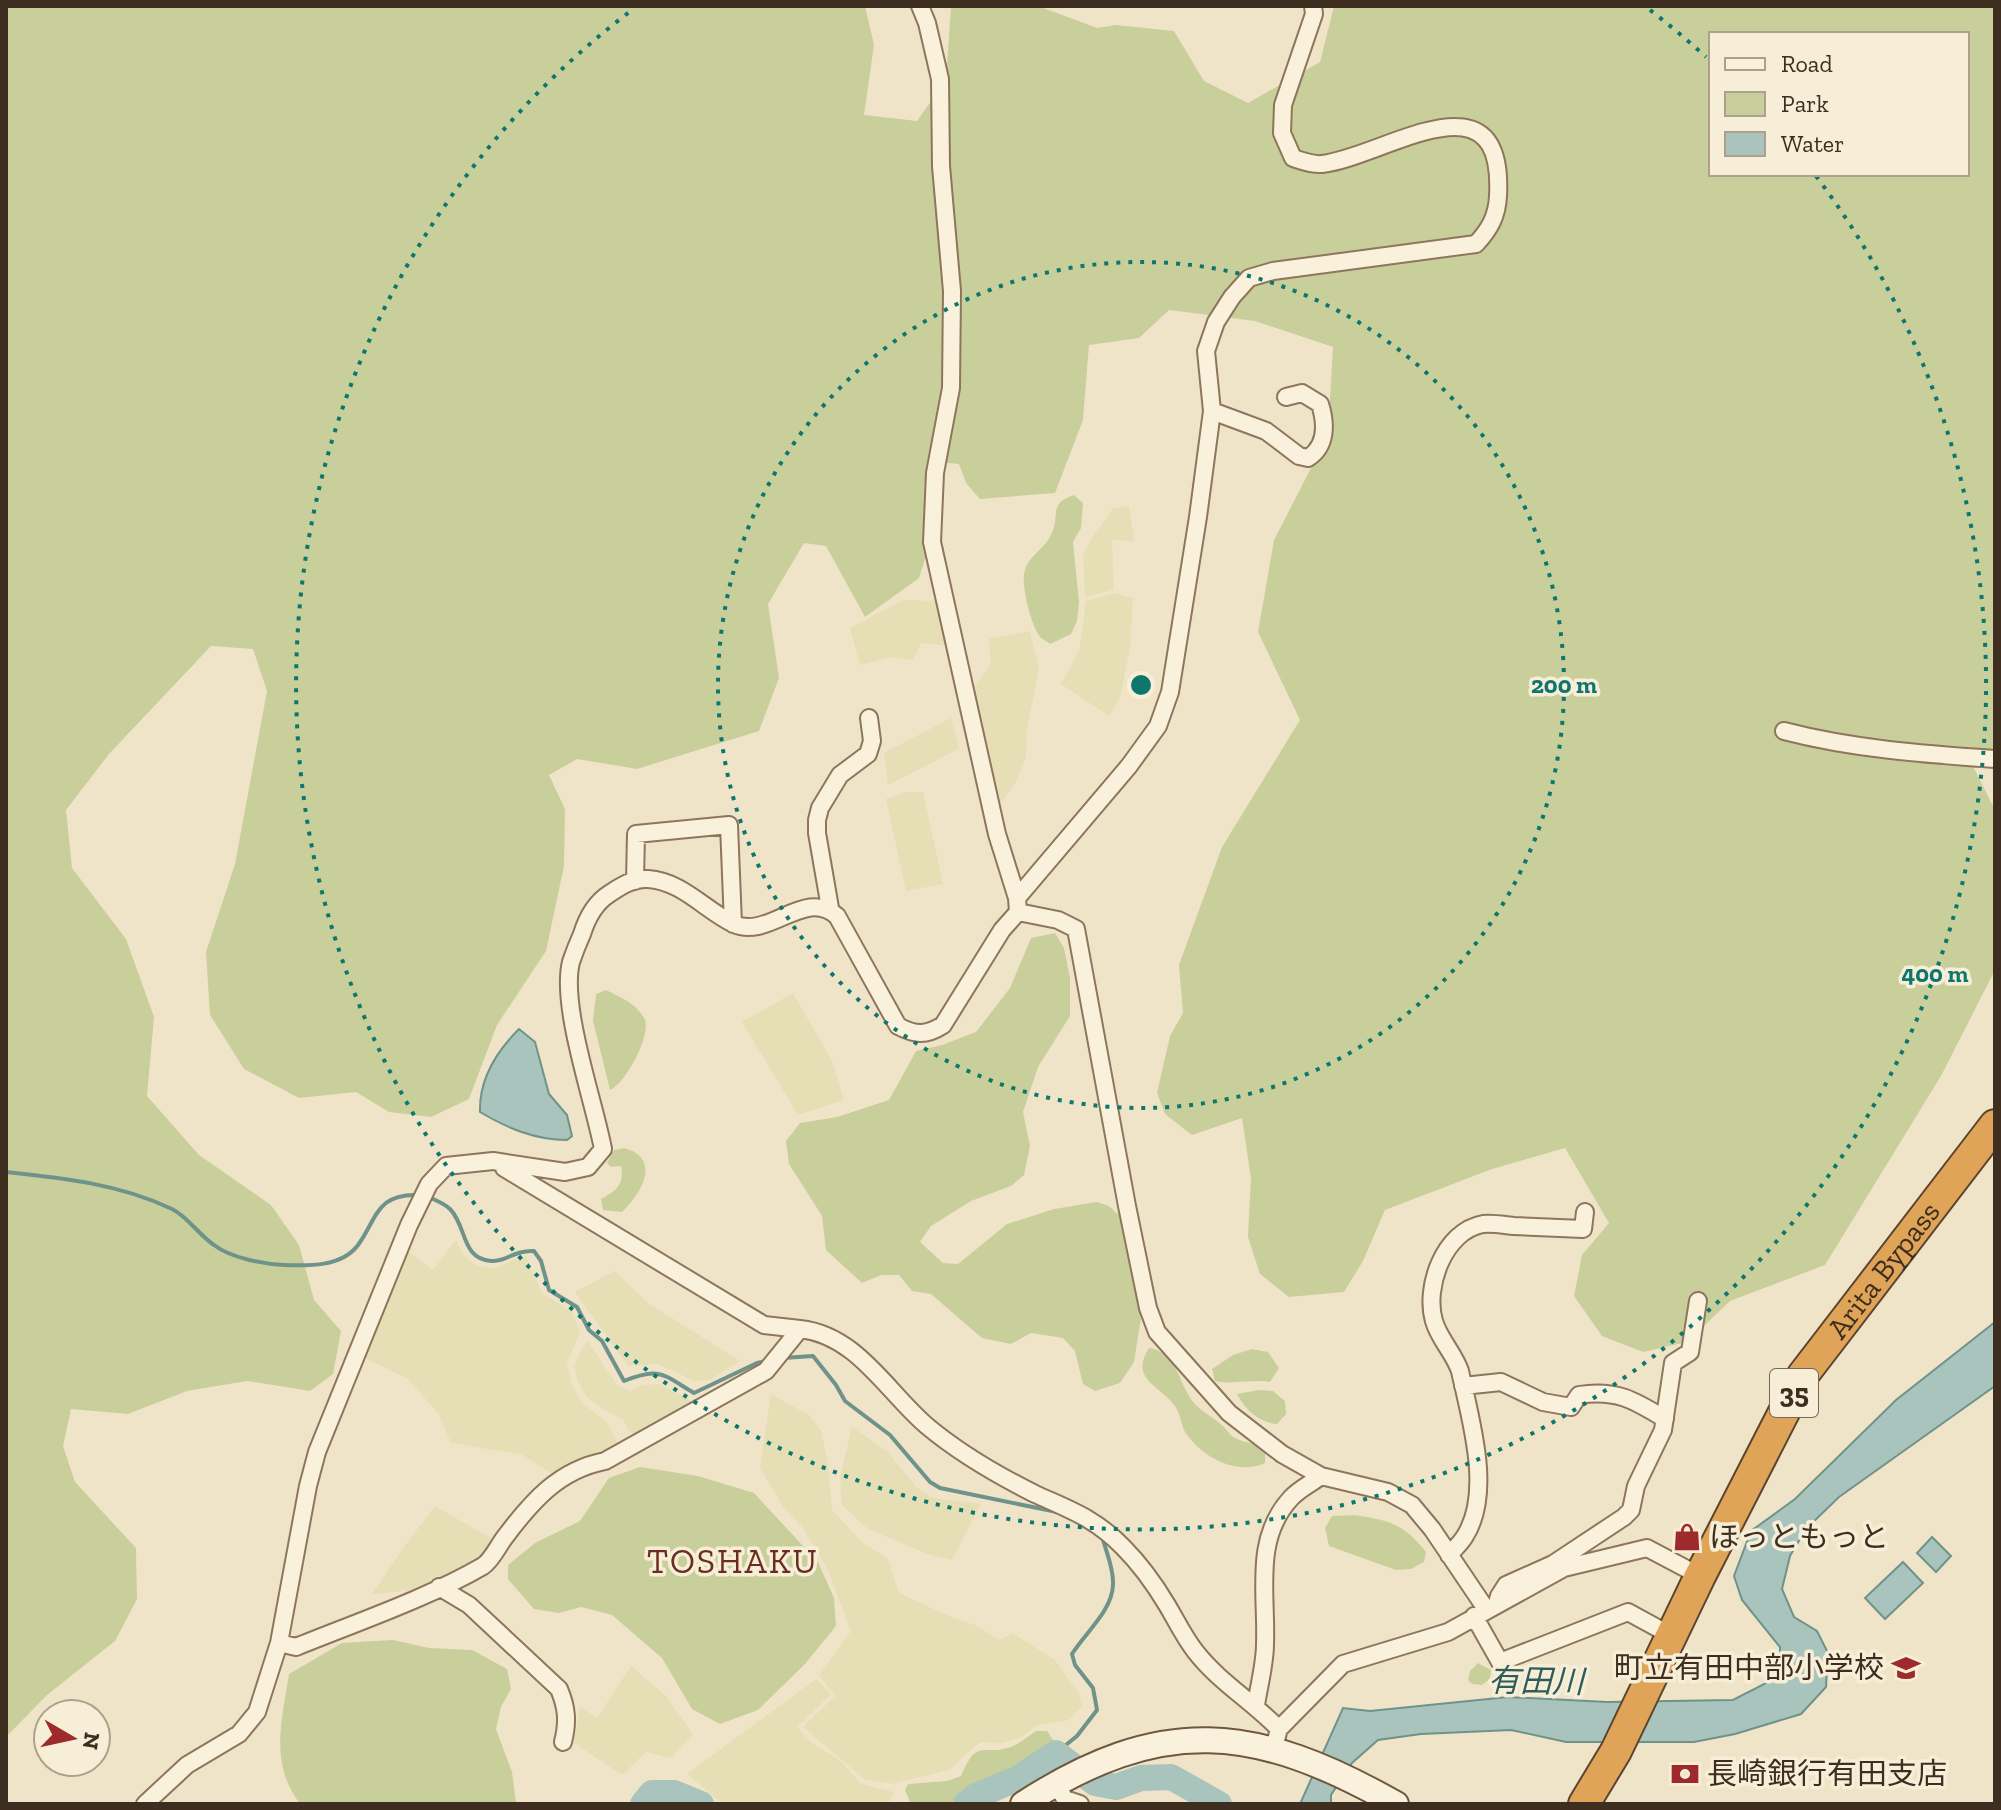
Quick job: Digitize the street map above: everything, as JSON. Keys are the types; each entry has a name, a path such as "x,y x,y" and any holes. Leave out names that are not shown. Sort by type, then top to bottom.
{"highway":[{"name":"Arita Bypass","path":"1584,1804 1616,1751 1700,1576 1803,1375 1995,1125"}],"main road":[{"path":"1023,1804 1059,1781 1116,1754 1168,1742 1276,1739 1309,1761 1388,1799"}],"street":[{"path":"920,6 940,79 941,166 952,291 951,388 935,473 932,542 997,834 1018,905"},
{"path":"869,718 872,741 868,754 840,775 820,808 817,820 830,908 898,1026 912,1033 930,1033 943,1025 1018,905 1158,726 1170,692 1212,411 1206,351 1216,322 1232,297 1249,278 1273,271 1476,244 1498,212 1499,181 1494,151 1477,132 1462,126 1440,126 1321,165 1293,158 1282,133 1283,105 1314,14 1313,6"},
{"path":"1212,411 1266,431 1299,456 1308,458 1313,455 1324,432 1326,423 1320,404 1302,393 1286,397"},
{"path":"1784,731 1826,742 1995,759"},
{"path":"635,881 636,834 729,825 733,924"},
{"path":"145,1804 187,1765 226,1743 257,1712 279,1643 317,1452 409,1225 429,1184 446,1166 493,1161 565,1172 588,1167 603,1149 570,1005 570,965 587,919 601,900 626,883 648,879 677,888 733,924 747,928 760,926 806,907 830,908"},
{"path":"1018,905 1076,929 1148,1308 1157,1332 1229,1413 1282,1454 1321,1476 1388,1492 1412,1505 1486,1610 1500,1662 1628,1612 1672,1636"},
{"path":"493,1161 764,1325 816,1330 849,1347 927,1426 1004,1477 1096,1522 1124,1548 1145,1575 1194,1651 1222,1681 1256,1705 1276,1739 1343,1664 1448,1632 1564,1568 1647,1548 1700,1576"},
{"path":"1449,1555 1466,1536 1472,1523 1479,1471 1456,1359 1434,1321 1435,1277 1446,1252 1462,1234 1481,1224 1583,1229 1585,1212"},
{"path":"1486,1610 1506,1585 1553,1564 1631,1510 1636,1486 1663,1430 1673,1363 1690,1352 1698,1301"},
{"path":"279,1643 296,1647 486,1564 541,1492 569,1473 586,1464 605,1461 766,1371 800,1329"},
{"path":"1463,1386 1501,1382 1543,1402 1571,1407 1579,1395 1594,1393 1630,1398 1665,1419"},
{"path":"1256,1705 1265,1647 1263,1570 1269,1531 1292,1497 1321,1476"},
{"path":"439,1587 469,1605 559,1689 566,1707 567,1726 563,1742"},
{"path":"1059,1781 1065,1799 1080,1804"}],"shaded area":[{"path":"1129,506 1134,541 1112,540 1114,590 1085,597 1083,556 1091,539 1113,508"},
{"path":"1115,593 1133,598 1130,648 1120,698 1109,716 1061,684 1079,651 1086,601"},
{"path":"903,600 939,601 946,645 921,643 913,660 890,657 860,665 850,628"},
{"path":"1030,631 1039,670 1027,728 1026,756 1016,782 997,808 971,691 991,665 989,639"},
{"path":"951,718 959,749 888,785 884,753"},
{"path":"906,792 923,792 943,884 906,891 886,799"},
{"path":"793,993 832,1061 844,1100 798,1115 742,1022"},
{"path":"456,1240 464,1256 478,1266 496,1268 526,1256 542,1293 572,1312 580,1333 567,1363 572,1385 583,1404 607,1422 619,1446 602,1456 581,1458 551,1473 523,1455 451,1443 438,1413 408,1379 361,1356 407,1251 433,1270"},
{"path":"615,1271 648,1303 740,1361 710,1380 694,1381 658,1364 628,1366 575,1292"},
{"path":"587,1340 617,1385 630,1391 643,1385 660,1384 691,1401 637,1436 628,1430 623,1419 587,1397 578,1382 574,1365"},
{"path":"771,1394 809,1415 821,1431 828,1463 832,1510 862,1542 888,1559 899,1593 975,1625 999,1640 1013,1633 1055,1660 1079,1693 1082,1707 1068,1720 1036,1726 1018,1739 1000,1743 980,1742 949,1770 891,1784 864,1779 803,1727 835,1696 819,1675 851,1631 827,1568 760,1468"},
{"path":"852,1427 887,1451 917,1488 934,1498 981,1504 952,1560 930,1555 868,1529 842,1505 840,1477"},
{"path":"435,1506 494,1540 480,1560 436,1582 416,1590 372,1594 403,1548"},
{"path":"631,1666 667,1697 693,1735 671,1758 646,1752 622,1775 574,1743 580,1707 597,1718"},
{"path":"816,1679 831,1694 797,1727 810,1741 842,1762 861,1784 894,1792 888,1804 723,1804 687,1774"}],"green space":[{"path":"6,6 865,6 874,45 864,115 917,121 946,80 951,7 954,6 1038,6 1097,28 1116,25 1174,31 1204,81 1248,103 1320,62 1334,6 1995,6 1995,760 1974,768 1995,810 1995,970 1941,1076 1825,1265 1730,1301 1687,1342 1643,1352 1602,1336 1574,1296 1582,1255 1609,1223 1565,1148 1492,1169 1385,1210 1363,1261 1344,1292 1289,1297 1260,1274 1248,1237 1251,1178 1242,1118 1192,1135 1165,1114 1157,1093 1170,1036 1183,1013 1179,965 1222,847 1300,720 1258,632 1274,540 1328,435 1333,347 1255,321 1169,310 1139,338 1089,345 1083,420 1055,493 980,499 966,483 959,464 927,461 925,559 919,578 865,617 826,546 804,543 768,604 779,678 759,731 637,769 577,759 549,775 565,809 564,866 546,951 497,1025 469,1099 431,1117 389,1112 356,1092 299,1098 244,1069 210,1015 206,952 235,864 267,691 253,649 211,646 109,754 66,810 72,868 126,939 154,1017 147,1096 199,1155 271,1205 299,1245 314,1300 341,1331 333,1374 310,1391 247,1381 187,1391 128,1414 71,1409 63,1446 75,1482 136,1548 137,1599 115,1641 44,1698 32,1698 32,1710 6,1737"},
{"path":"1074,495 1083,503 1081,528 1073,542 1079,602 1077,621 1071,634 1050,644 1040,637 1033,623 1025,594 1024,576 1030,560 1051,535 1057,506"},
{"path":"1055,933 1064,948 1070,978 1070,1016 1038,1067 1023,1112 1030,1146 1024,1175 1011,1186 971,1201 931,1226 920,1242 943,1263 958,1264 1007,1224 1054,1209 1097,1202 1109,1206 1120,1216 1141,1318 1134,1362 1120,1383 1095,1391 1083,1384 1075,1351 1063,1338 1031,1333 1011,1344 982,1338 931,1294 912,1291 899,1275 881,1275 862,1283 826,1250 822,1216 789,1164 786,1141 800,1123 837,1117 889,1100 916,1051 976,1032 1010,988 1031,938"},
{"path":"606,990 638,1010 646,1027 635,1059 623,1079 610,1090 593,1021 596,994"},
{"path":"624,1148 643,1160 645,1177 622,1212 603,1210 601,1199 615,1190 622,1178 621,1166 611,1167 607,1163 614,1150"},
{"path":"1149,1348 1159,1351 1172,1362 1197,1406 1233,1437 1265,1451 1265,1463 1243,1467 1220,1462 1192,1441 1176,1408 1145,1376 1144,1359"},
{"path":"1252,1349 1268,1352 1279,1368 1270,1382 1215,1381 1212,1369 1233,1355"},
{"path":"1273,1391 1285,1401 1286,1414 1277,1424 1254,1415 1237,1394"},
{"path":"640,1467 698,1476 754,1493 818,1562 834,1598 836,1626 805,1664 758,1710 720,1724 692,1709 662,1658 612,1615 581,1607 559,1613 534,1609 508,1579 508,1565 535,1543 580,1521 609,1478"},
{"path":"1355,1515 1403,1529 1426,1552 1424,1562 1411,1569 1396,1570 1329,1546 1325,1528 1332,1516"},
{"path":"393,1640 429,1648 472,1650 507,1669 511,1689 501,1707 496,1729 512,1772 516,1802 300,1804 290,1789 281,1757 281,1725 289,1674 342,1643"},
{"path":"1478,1663 1491,1670 1490,1679 1482,1685 1472,1684 1468,1680 1470,1671"},
{"path":"1036,1731 1047,1731 1053,1740 1052,1750 1042,1758 967,1792 955,1804 910,1802 905,1790 908,1784 947,1781 961,1776 977,1752 1013,1746"}],"water":[{"path":"519,1029 535,1042 549,1094 567,1115 572,1136 567,1140 522,1132 480,1112 486,1077 503,1047"},
{"name":"有田川","path":"1995,1322 1995,1386 1839,1497 1806,1529 1790,1556 1782,1589 1794,1617 1817,1631 1828,1653 1826,1687 1801,1714 1735,1734 1694,1742 1566,1742 1511,1730 1421,1734 1378,1740 1352,1763 1331,1795 1331,1804 1300,1804 1343,1708 1370,1711 1508,1697 1607,1702 1733,1700 1780,1676 1780,1647 1742,1600 1734,1576 1751,1531 1795,1499 1896,1400"},
{"path":"1932,1537 1951,1556 1936,1572 1917,1553"},
{"path":"1903,1562 1923,1583 1885,1619 1865,1598"}],"waterway":[{"path":"6,1172 112,1188 152,1200 178,1212 221,1250 257,1262 284,1265 324,1264 343,1258 358,1245 386,1203 394,1198 419,1195"},
{"path":"427,1196 450,1209 469,1248 481,1259 496,1261 534,1251 541,1261 549,1290 577,1307 589,1330 602,1341 624,1381 654,1373 668,1377 694,1393 766,1361"},
{"path":"783,1358 813,1356 845,1401 890,1435 930,1482 940,1488 1057,1512"},
{"path":"1056,1753 1077,1736 1097,1710 1093,1688 1075,1665 1072,1654 1103,1612 1112,1594 1112,1572 1102,1535"},
{"path":"966,1804 976,1796 1019,1778 1056,1753 1095,1783 1116,1787 1141,1778 1171,1777 1219,1804"},
{"path":"643,1804 652,1793 674,1793 701,1804"}],"place":[{"name":"ほっともっと","path":"1687,1537"},
{"name":"町立有田中部小学校","path":"1906,1668"},
{"name":"長崎銀行有田支店","path":"1685,1774"}],"district":[{"name":"TOSHAKU","path":"733,1561"}]}
